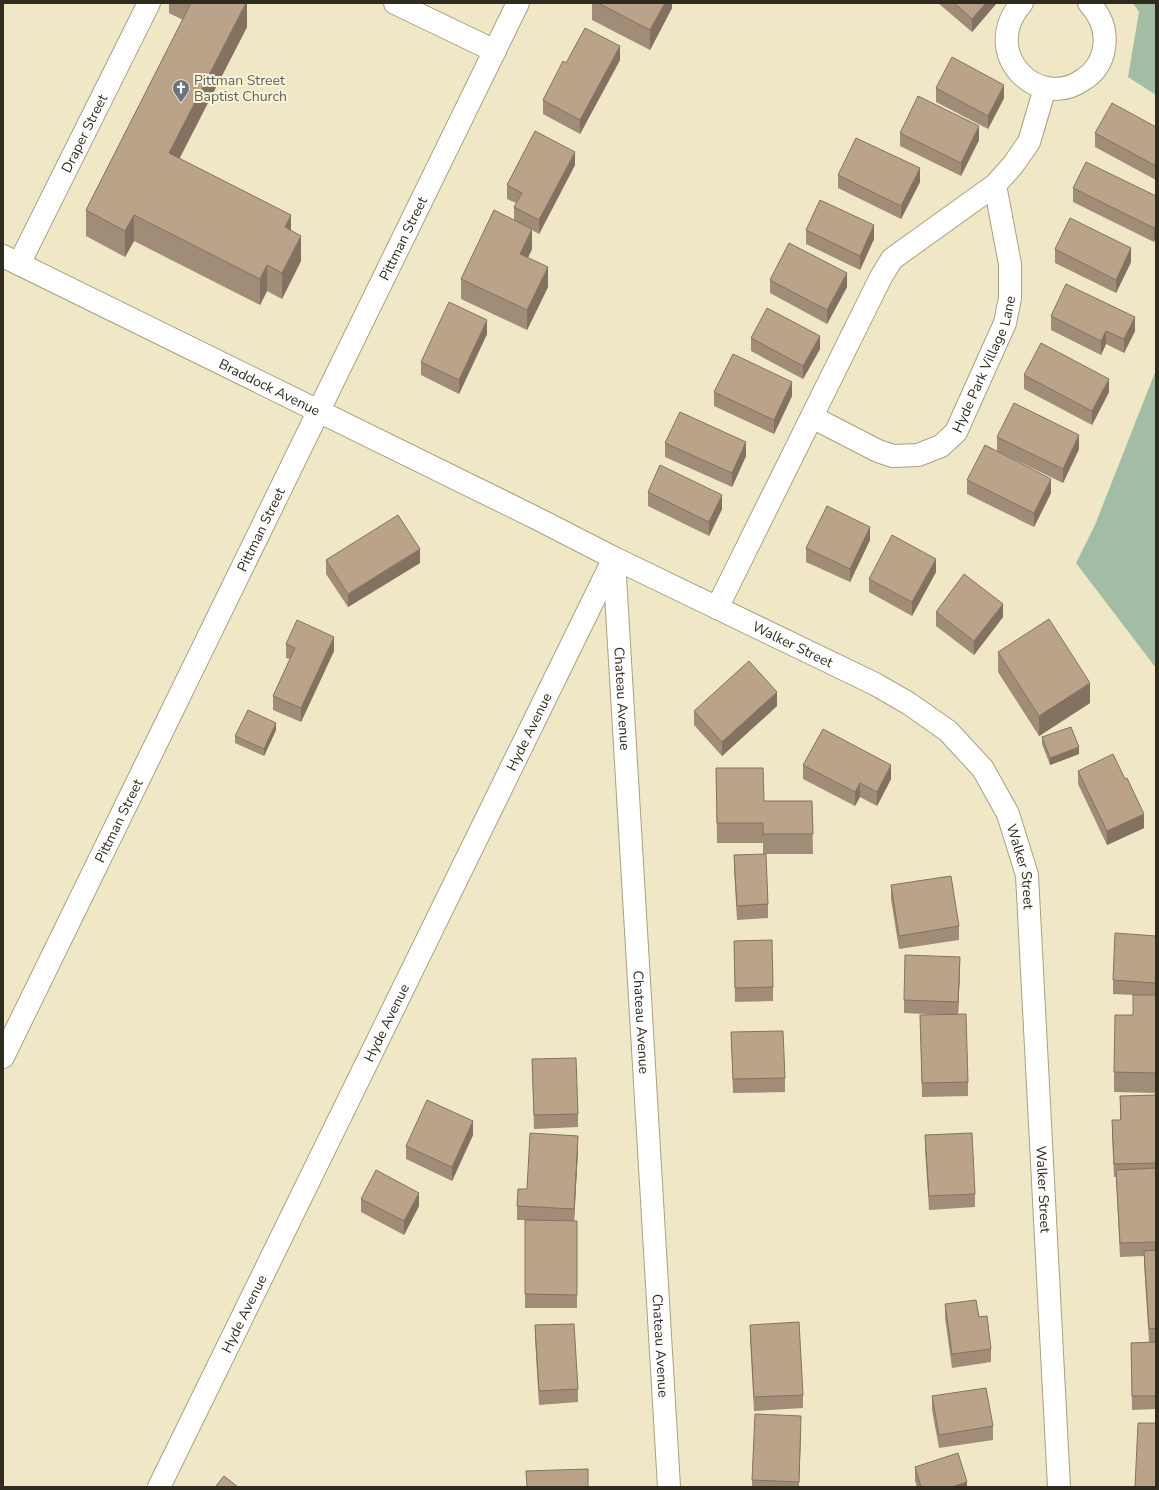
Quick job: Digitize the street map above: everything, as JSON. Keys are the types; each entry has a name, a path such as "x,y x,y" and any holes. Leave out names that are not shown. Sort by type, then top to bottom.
{"street":[{"name":"Draper Street","path":"11,260 149,3"},
{"path":"395,3 495,51"},
{"name":"Pittman Street","path":"3,1057 518,3"},
{"path":"1022,3 1014,12 1007,26 1006,42 1009,58 1018,72 1030,82 1045,88 1062,88 1078,84 1092,74 1101,60 1105,44 1104,27 1097,11 1089,3"},
{"path":"718,608 881,277 892,259 995,185 1013,165 1029,142 1045,88"},
{"name":"Hyde Park Village Lane","path":"812,418 878,451 893,456 918,455 941,446 956,432 1005,323 1010,298 1010,264 995,185"},
{"name":"Braddock Avenue","path":"11,260 536,518"},
{"name":"Walker Street","path":"536,518 614,558 875,684 908,703 948,731 983,769 1008,814 1027,875 1059,1487"},
{"name":"Hyde Avenue","path":"159,1487 614,558"},
{"name":"Chateau Avenue","path":"614,558 669,1487"}],"green space":[{"path":"1133,3 1156,3 1156,95 1128,77 1139,12"},
{"path":"1156,370 1156,668 1076,563 1095,525"}],"building":[{"name":"Pittman Street Baptist Church","path":"191,3 246,3 169,153 291,215 285,227 301,236 282,273 267,265 260,279 134,215 125,231 86,210"},
{"path":"598,3 665,3 650,30"},
{"path":"954,3 986,3 972,19"},
{"path":"585,28 620,46 580,120 543,100 563,61 566,63"},
{"path":"952,57 1004,85 988,116 936,88"},
{"path":"918,96 979,126 961,163 900,133"},
{"path":"1112,103 1156,127 1156,166 1095,133"},
{"path":"535,131 575,152 539,220 514,207 522,193 507,185"},
{"path":"856,138 920,168 901,206 838,175"},
{"path":"1086,162 1156,196 1156,224 1154,228 1073,188"},
{"path":"820,200 874,225 860,256 806,230"},
{"path":"494,210 532,229 520,254 548,267 527,310 461,279"},
{"path":"1070,218 1131,248 1116,280 1055,249"},
{"path":"789,243 847,273 827,310 770,280"},
{"path":"1066,284 1135,317 1124,339 1106,331 1101,341 1051,316"},
{"path":"449,302 487,320 459,380 421,362"},
{"path":"767,308 820,336 803,366 751,338"},
{"path":"1041,343 1109,379 1092,411 1024,375"},
{"path":"733,354 792,382 774,420 714,392"},
{"path":"1014,403 1079,435 1063,469 997,437"},
{"path":"680,412 746,442 732,473 665,443"},
{"path":"985,445 1051,479 1034,513 967,480"},
{"path":"660,465 722,495 709,522 648,492"},
{"path":"827,506 870,527 850,569 806,548"},
{"path":"398,515 420,549 348,594 326,560"},
{"path":"892,535 936,559 912,602 869,579"},
{"path":"964,574 1003,604 974,641 936,612"},
{"path":"1049,619 1090,683 1039,716 998,652"},
{"path":"297,620 334,637 301,708 273,696 295,648 286,644"},
{"path":"749,661 777,692 722,742 694,711"},
{"path":"248,710 276,723 264,749 235,736"},
{"path":"1071,727 1079,747 1050,758 1042,737"},
{"path":"823,729 891,765 877,792 860,783 855,792 803,765"},
{"path":"1113,754 1125,779 1127,778 1144,814 1107,831 1078,771"},
{"path":"716,768 763,768 764,801 812,801 813,834 763,834 763,823 717,823"},
{"path":"766,854 768,904 737,906 734,855"},
{"path":"951,876 959,926 899,936 891,885"},
{"path":"1115,933 1156,936 1156,983 1113,980"},
{"path":"772,940 773,987 735,988 734,941"},
{"path":"905,955 960,957 958,1002 904,1000"},
{"path":"1133,995 1156,995 1156,1073 1114,1072 1115,1015 1133,1015"},
{"path":"966,1014 968,1082 922,1083 920,1015"},
{"path":"783,1031 785,1078 733,1079 731,1032"},
{"path":"576,1058 578,1114 534,1115 532,1059"},
{"path":"1156,1095 1156,1163 1114,1164 1112,1120 1121,1120 1120,1096"},
{"path":"427,1100 473,1121 452,1167 406,1146"},
{"path":"530,1133 578,1136 574,1209 517,1206 518,1189 527,1189"},
{"path":"972,1133 975,1194 929,1196 925,1135"},
{"path":"1156,1168 1156,1242 1120,1243 1116,1170"},
{"path":"376,1170 419,1193 404,1221 361,1199"},
{"path":"525,1220 577,1221 577,1295 525,1294"},
{"path":"1156,1250 1156,1328 1149,1329 1144,1251"},
{"path":"976,1300 979,1317 987,1316 991,1349 952,1354 945,1304"},
{"path":"799,1322 803,1395 754,1397 750,1325"},
{"path":"574,1324 578,1389 539,1391 535,1325"},
{"path":"1156,1342 1156,1396 1132,1396 1131,1343"},
{"path":"986,1388 993,1426 939,1435 932,1396"},
{"path":"755,1414 801,1416 799,1482 752,1480"},
{"path":"1138,1423 1156,1423 1156,1487 1135,1487"},
{"path":"958,1453 967,1482 952,1487 921,1487 915,1467"},
{"path":"588,1469 588,1487 527,1487 526,1471"},
{"path":"224,1476 238,1487 215,1487"}],"place":[{"name":"Pittman Street Baptist Church","path":"181,103"}]}
